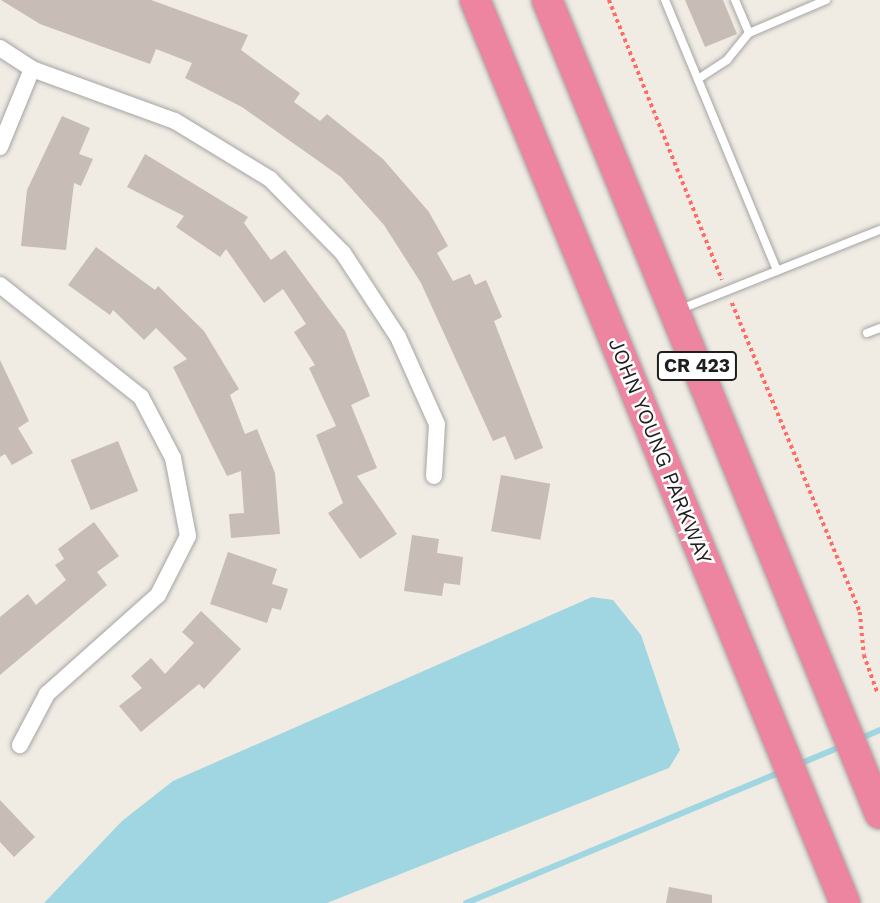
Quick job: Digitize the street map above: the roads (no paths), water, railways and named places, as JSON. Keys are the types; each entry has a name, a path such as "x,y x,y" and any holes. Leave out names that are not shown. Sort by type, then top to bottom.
{"highway":[{"name":"JOHN YOUNG PARKWAY","path":"475,0 845,903"},
{"name":"CR 423","path":"547,0 880,814"}],"street":[{"path":"0,48 32,69 175,121 270,179 343,253 398,337 437,424 434,476"},
{"path":"0,147 32,69"},
{"path":"0,285 141,397 173,458 188,536 158,595 47,694 20,745"}],"lane":[{"path":"665,0 777,271"},
{"path":"735,0 749,33"},
{"path":"698,79 727,60 749,33 826,0"},
{"path":"675,311 880,230"},
{"path":"867,333 880,328"}],"water":[{"path":"592,597 613,600 641,635 680,750 669,768 327,903 44,903 122,821 173,781"}],"waterway":[{"path":"859,739 880,730"},
{"path":"797,765 842,746"},
{"path":"466,903 781,772"}]}
